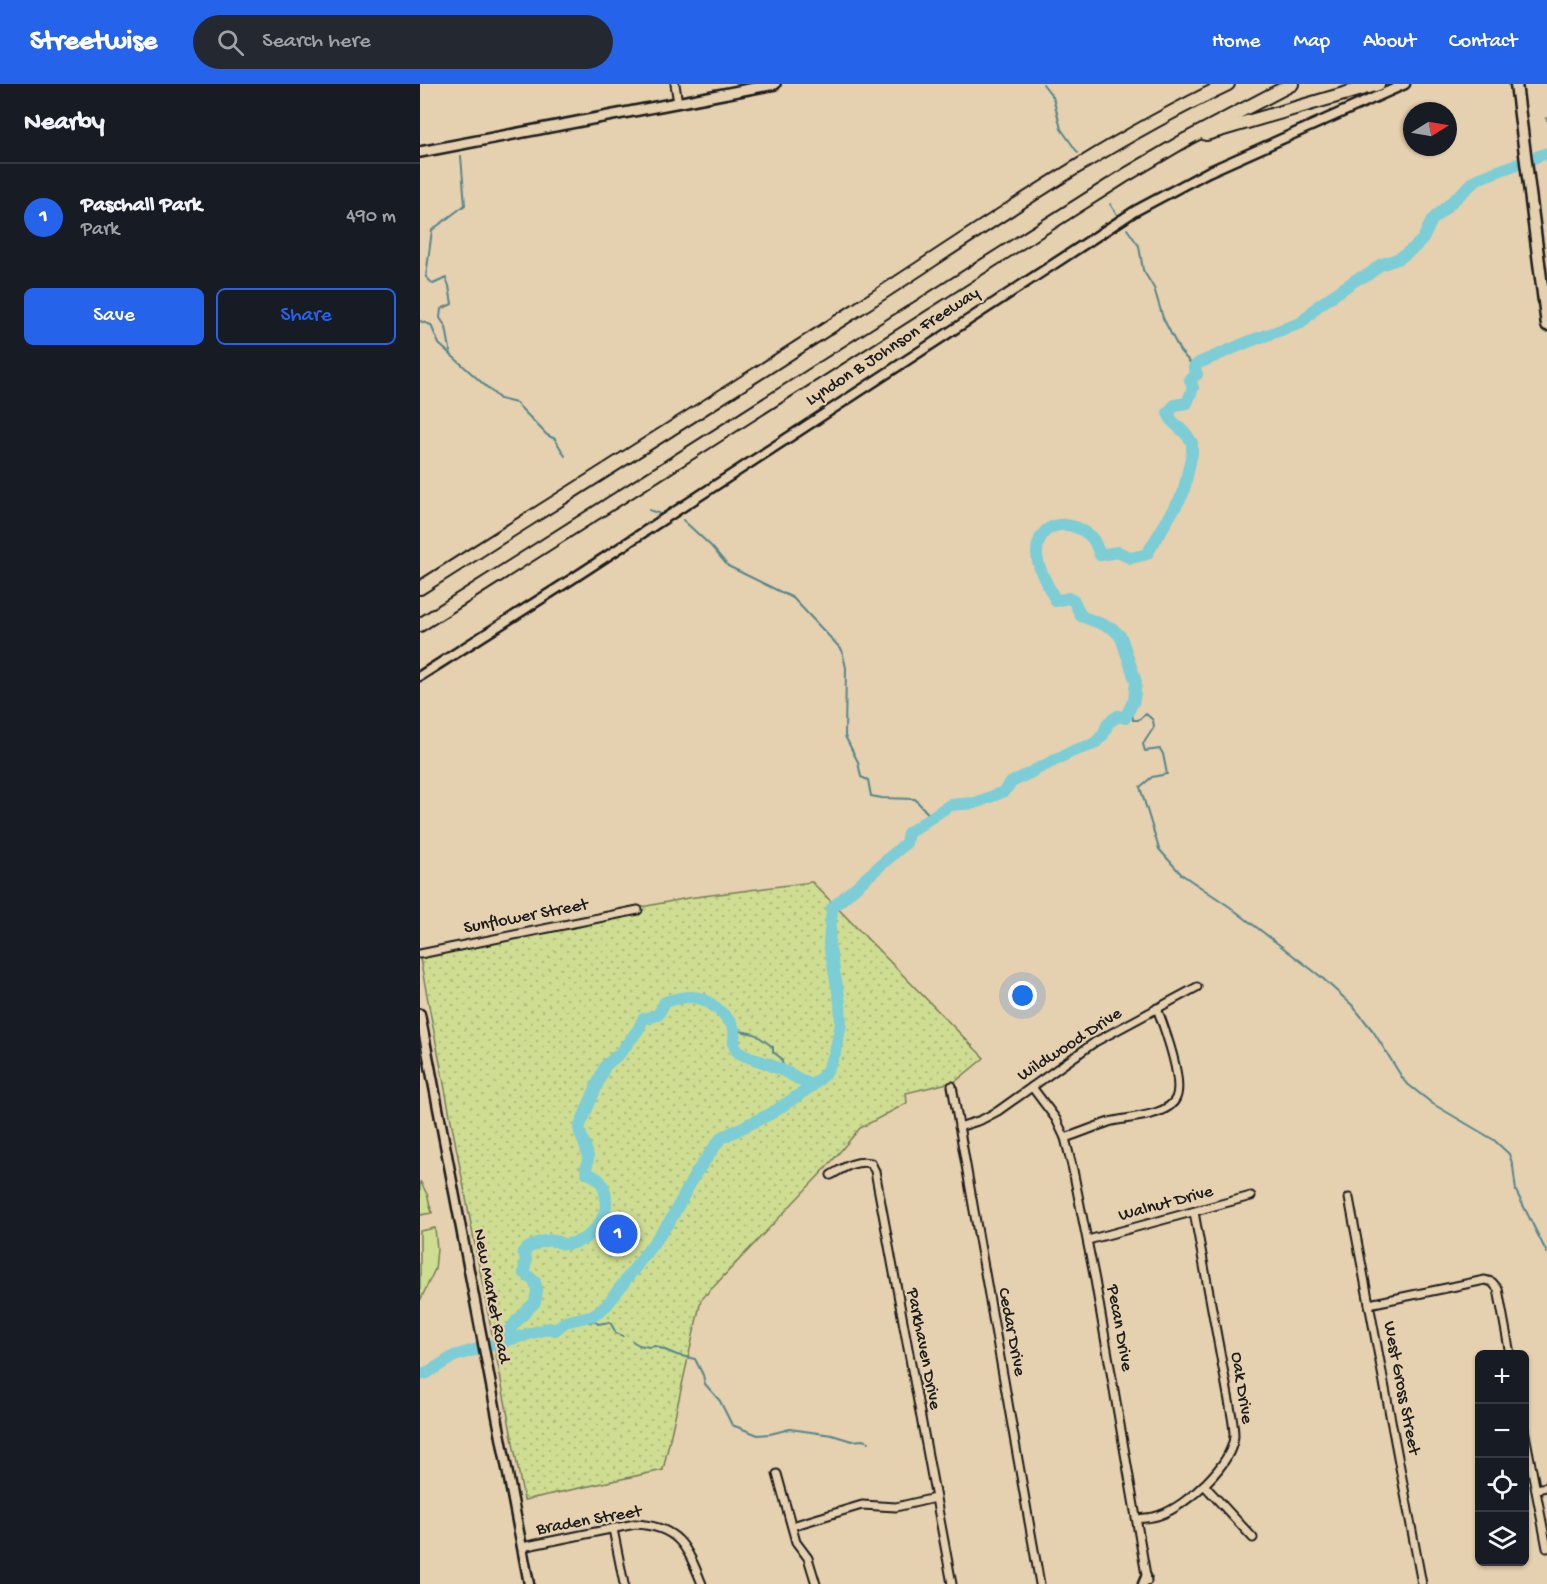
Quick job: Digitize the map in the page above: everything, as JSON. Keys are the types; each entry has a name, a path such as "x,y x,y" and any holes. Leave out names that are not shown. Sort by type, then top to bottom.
{"highway":[{"path":"420,588 1163,111 1212,84"},
{"path":"1094,156 1228,84"},
{"name":"Lyndon B Johnson Freeway","path":"420,625 1086,201 1187,139 1292,84"},
{"path":"1187,139 1378,84"}],"main road":[{"path":"420,152 776,84"},
{"path":"1516,84 1528,173 1542,244 1547,325"}],"street":[{"path":"675,84 678,103"},
{"name":"Lyndon B Johnson Freeway","path":"420,676 1135,210 1208,172 1405,84"},
{"name":"Sunflower Street","path":"420,954 638,910"},
{"name":"Wildwood Drive","path":"959,1127 981,1120 998,1111 1095,1042 1197,987"},
{"path":"1065,1138 1116,1120 1158,1112 1173,1103 1178,1092 1172,1049 1157,1008"},
{"name":"New Market Road","path":"420,1014 529,1584"},
{"name":"Cedar Drive","path":"951,1086 1040,1584"},
{"name":"Pecan Drive","path":"1032,1087 1050,1109 1065,1138 1088,1240 1137,1520 1145,1582"},
{"name":"Parkhaven Drive","path":"831,1175 850,1164 861,1161 871,1163 875,1171 952,1584"},
{"name":"Walnut Drive","path":"1088,1240 1251,1196"},
{"name":"West Gross Street","path":"1349,1198 1422,1584"},
{"name":"Oak Drive","path":"1137,1520 1161,1515 1180,1504 1214,1476 1232,1447 1234,1436 1232,1417 1194,1212"},
{"path":"1369,1304 1485,1280 1492,1282 1498,1289 1509,1350"},
{"path":"1529,1454 1547,1548"},
{"path":"777,1474 796,1542 812,1567 816,1584"},
{"path":"1204,1485 1253,1538"},
{"path":"1536,1490 1547,1487"},
{"path":"792,1526 862,1504 896,1507 935,1498"},
{"name":"Braden Street","path":"522,1548 635,1524 653,1525 668,1531 679,1539 702,1584"},
{"path":"613,1529 624,1584"}],"green space":[{"path":"812,882 984,1058 956,1081 906,1093 907,1103 860,1128 826,1168 701,1300 663,1470 524,1500 420,950 688,898"},
{"path":"420,1181 427,1194 432,1213 420,1215"},
{"path":"435,1228 437,1249 435,1269 420,1301 420,1231"}],"waterway":[{"path":"1043,84 1053,97 1061,129 1078,153"},
{"path":"420,1375 454,1356 549,1328 555,1330 565,1322 594,1315 607,1305 670,1221 696,1173 721,1138 772,1113 812,1086 826,1073 835,1053 841,1023 840,1002 829,944 832,908 906,843 908,833 950,805 975,803 1003,792 1012,782 1073,751 1094,744 1103,735 1108,723 1118,716 1125,718 1134,700 1136,682 1121,637 1112,628 1081,616 1074,601 1068,598 1056,601 1039,565 1037,553 1039,542 1050,528 1067,525 1076,527 1092,538 1100,555 1118,552 1131,558 1147,554 1183,494 1192,443 1172,421 1168,413 1175,405 1187,403 1193,388 1190,380 1197,374 1194,367 1250,341 1301,323 1318,306 1357,279 1368,275 1380,265 1400,258 1415,247 1423,239 1432,220 1477,179 1547,153"},
{"path":"451,355 446,327 440,318 441,309 452,304 449,286 446,278 433,284 426,277 432,230 465,205 461,156"},
{"path":"1110,204 1118,216"},
{"path":"1127,229 1139,246 1143,270 1154,288 1163,318 1180,351 1194,367"},
{"path":"420,321 431,325 439,344 500,399 516,403 547,435 555,439 565,456"},
{"path":"649,510 663,515"},
{"path":"683,520 711,546 728,566 793,598 842,650 846,668 845,736 858,762 861,777 868,780 871,796 915,799 931,817"},
{"path":"1131,706 1133,720 1138,720 1146,714 1153,720 1154,727 1143,744 1145,751 1160,749 1167,774 1152,777 1140,787 1159,849 1181,874 1230,907 1320,976 1352,1005 1373,1031 1405,1082 1433,1104 1494,1140 1509,1154 1516,1191 1547,1253"},
{"path":"500,1342 535,1302 537,1291 535,1282 524,1272 526,1259 523,1252 533,1245 546,1241 565,1244 576,1242 591,1233 602,1219 606,1202 603,1185 587,1173 588,1158 579,1128 605,1066 620,1053 638,1030 643,1019 658,1015 665,1002 690,997 703,999 716,1007 731,1023 734,1032 734,1046 739,1052 812,1086"},
{"path":"729,1022 736,1025 740,1031 755,1034 773,1047 773,1052 781,1058 784,1070"},
{"path":"583,1318 589,1322 594,1320 598,1324 610,1322 616,1333 623,1336"},
{"path":"632,1341 639,1345 655,1346 695,1359 705,1384 720,1401 732,1425 758,1435 790,1429 869,1442"}],"place":[{"name":"Paschall Park","path":"618,1234"}]}
